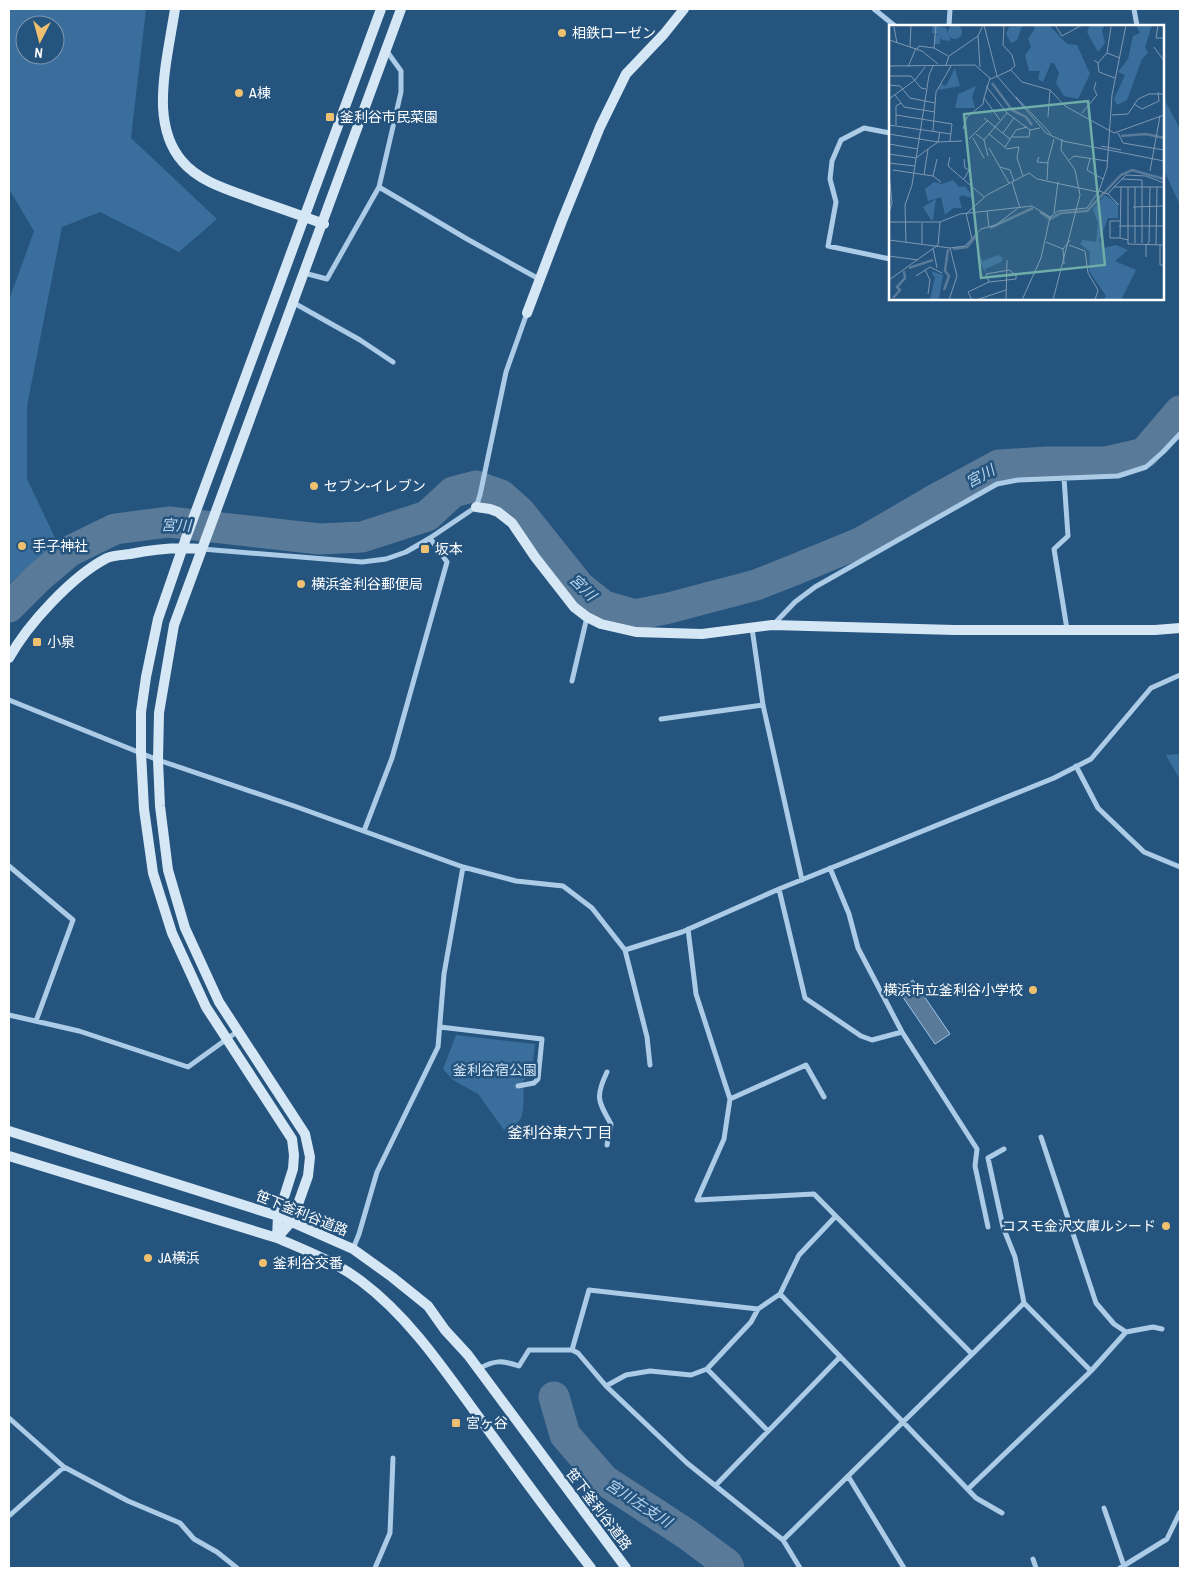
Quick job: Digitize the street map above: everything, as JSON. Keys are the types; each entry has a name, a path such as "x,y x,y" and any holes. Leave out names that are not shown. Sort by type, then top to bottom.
{"street":[{"path":"174,9 163,108 166,130 173,148 182,162 198,175 214,183 324,224"},
{"path":"277,1238 278,1216 293,1169 292,1139 206,1007 172,933 153,873 144,809 141,753 142,712 146,677 158,619 196,510 381,9"},
{"path":"277,1238 292,1221 308,1176 310,1157 305,1134 219,1002 185,928 168,870 160,806 158,760 160,706 174,626 294,303 303,272 324,224 402,9"},
{"path":"9,658 39,616 74,581 108,558 185,543 362,562 386,560 406,552 430,538 476,507 484,479 506,372 539,279 600,127 626,74 664,34 684,9"},
{"path":"874,9 894,25"},
{"path":"949,25 950,9"},
{"path":"1134,9 1136,25"},
{"path":"303,272 327,279 379,187 401,92 401,71 386,49"},
{"path":"889,133 864,128 841,140 832,161 830,178 836,202 828,246 889,259"},
{"path":"379,187 539,279"},
{"path":"294,303 360,340 393,362"},
{"path":"772,625 795,602 815,587 997,484 1018,480 1118,476 1146,467 1180,434"},
{"path":"1064,478 1068,536 1054,549 1067,629"},
{"path":"476,507 498,512 512,523 535,558 574,607 587,617 601,624 636,632 702,634 772,625 955,630 1155,630 1180,628"},
{"path":"364,831 392,758 447,562 430,538"},
{"path":"572,681 587,617"},
{"path":"752,628 763,705 802,880"},
{"path":"625,950 688,929 779,889 1054,778 1092,759 1151,688 1180,675"},
{"path":"9,700 158,760 220,780 463,867 516,881 563,886 592,908 625,950 646,1037 650,1065"},
{"path":"661,719 763,705"},
{"path":"1076,766 1098,808 1144,852 1180,867"},
{"path":"9,866 73,920 36,1021"},
{"path":"353,1249 377,1172 438,1047 444,974 463,867"},
{"path":"830,868 849,914 858,948 902,1032 977,1149 975,1166 988,1227"},
{"path":"779,889 804,998 861,1036 872,1040 902,1032"},
{"path":"688,929 696,994 730,1098 724,1139 697,1200 814,1194 972,1354"},
{"path":"9,1015 79,1031 188,1067 238,1031"},
{"path":"440,1027 542,1040 538,1079 534,1083 518,1086"},
{"path":"730,1098 806,1065 824,1097"},
{"path":"606,1072 600,1086 599,1102 611,1124 606,1145"},
{"name":"笹下釜利谷道路","path":"9,1131 278,1216 353,1249 428,1306 478,1369 626,1568"},
{"path":"1041,1137 1096,1303 1114,1324 1126,1332"},
{"path":"1004,1148 988,1158 1003,1227 1015,1257 1024,1304 1091,1371"},
{"path":"9,1156 277,1238 313,1253 360,1280 400,1315 428,1347 548,1513 591,1568"},
{"path":"606,1386 626,1375 650,1371 691,1375 707,1369 750,1322 758,1309 780,1294 799,1255 835,1217"},
{"path":"572,1350 589,1290 758,1309"},
{"path":"780,1294 976,1498 1002,1513"},
{"path":"783,1540 1024,1304"},
{"path":"968,1489 1091,1371 1126,1332 1153,1327 1162,1329"},
{"path":"478,1369 492,1362 506,1362 519,1366 530,1350 572,1350 578,1353 606,1386 687,1463 783,1540 800,1568"},
{"path":"716,1485 840,1357"},
{"path":"707,1369 768,1431"},
{"path":"9,1418 64,1467 128,1501 180,1523 194,1539 217,1552 236,1568"},
{"path":"375,1568 390,1533 393,1458"},
{"path":"9,1516 64,1467"},
{"path":"848,1476 904,1568"},
{"path":"1104,1508 1122,1567 1167,1540 1180,1512"},
{"path":"1033,1559 1036,1568"}],"green space":[{"path":"9,9 146,9 131,138 217,219 179,252 100,212 62,227 27,406 27,479 57,542 9,584 9,300 34,231 9,189"},
{"path":"1164,99 1180,129 1180,205 1164,170"},
{"path":"1180,754 1180,780 1166,755"},
{"name":"釜利谷宿公園","path":"456,1035 535,1044 532,1074 523,1081 523,1110 520,1120 516,1124 504,1130 478,1094 453,1080 443,1069"}],"shaded area":[{"path":"913,980 950,1034 935,1044 898,990"}],"waterway":[{"name":"宮川","path":"9,607 38,578 70,551 115,529 169,522 319,539 362,537 427,516 453,492 476,486 501,495 520,512 579,586 604,606 635,615 756,585 862,542 999,465 1046,462 1106,462 1144,453 1180,411"},
{"name":"宮川左支川","path":"554,1397 565,1435 604,1480 688,1535 727,1564 729,1568"}],"place":[{"name":"相鉄ローゼン","path":"562,33"},
{"name":"A棟","path":"239,93"},
{"name":"釜利谷市民菜園","path":"330,117"},
{"name":"セブン-イレブン","path":"314,486"},
{"name":"手子神社","path":"22,546"},
{"name":"坂本","path":"425,549"},
{"name":"横浜釜利谷郵便局","path":"301,584"},
{"name":"小泉","path":"37,642"},
{"name":"横浜市立釜利谷小学校","path":"1033,990"},
{"name":"コスモ金沢文庫ルシード","path":"1166,1226"},
{"name":"JA横浜","path":"148,1258"},
{"name":"釜利谷交番","path":"263,1263"},
{"name":"宮ヶ谷","path":"456,1423"}],"district":[{"name":"釜利谷東六丁目","path":"560,1132"}]}
